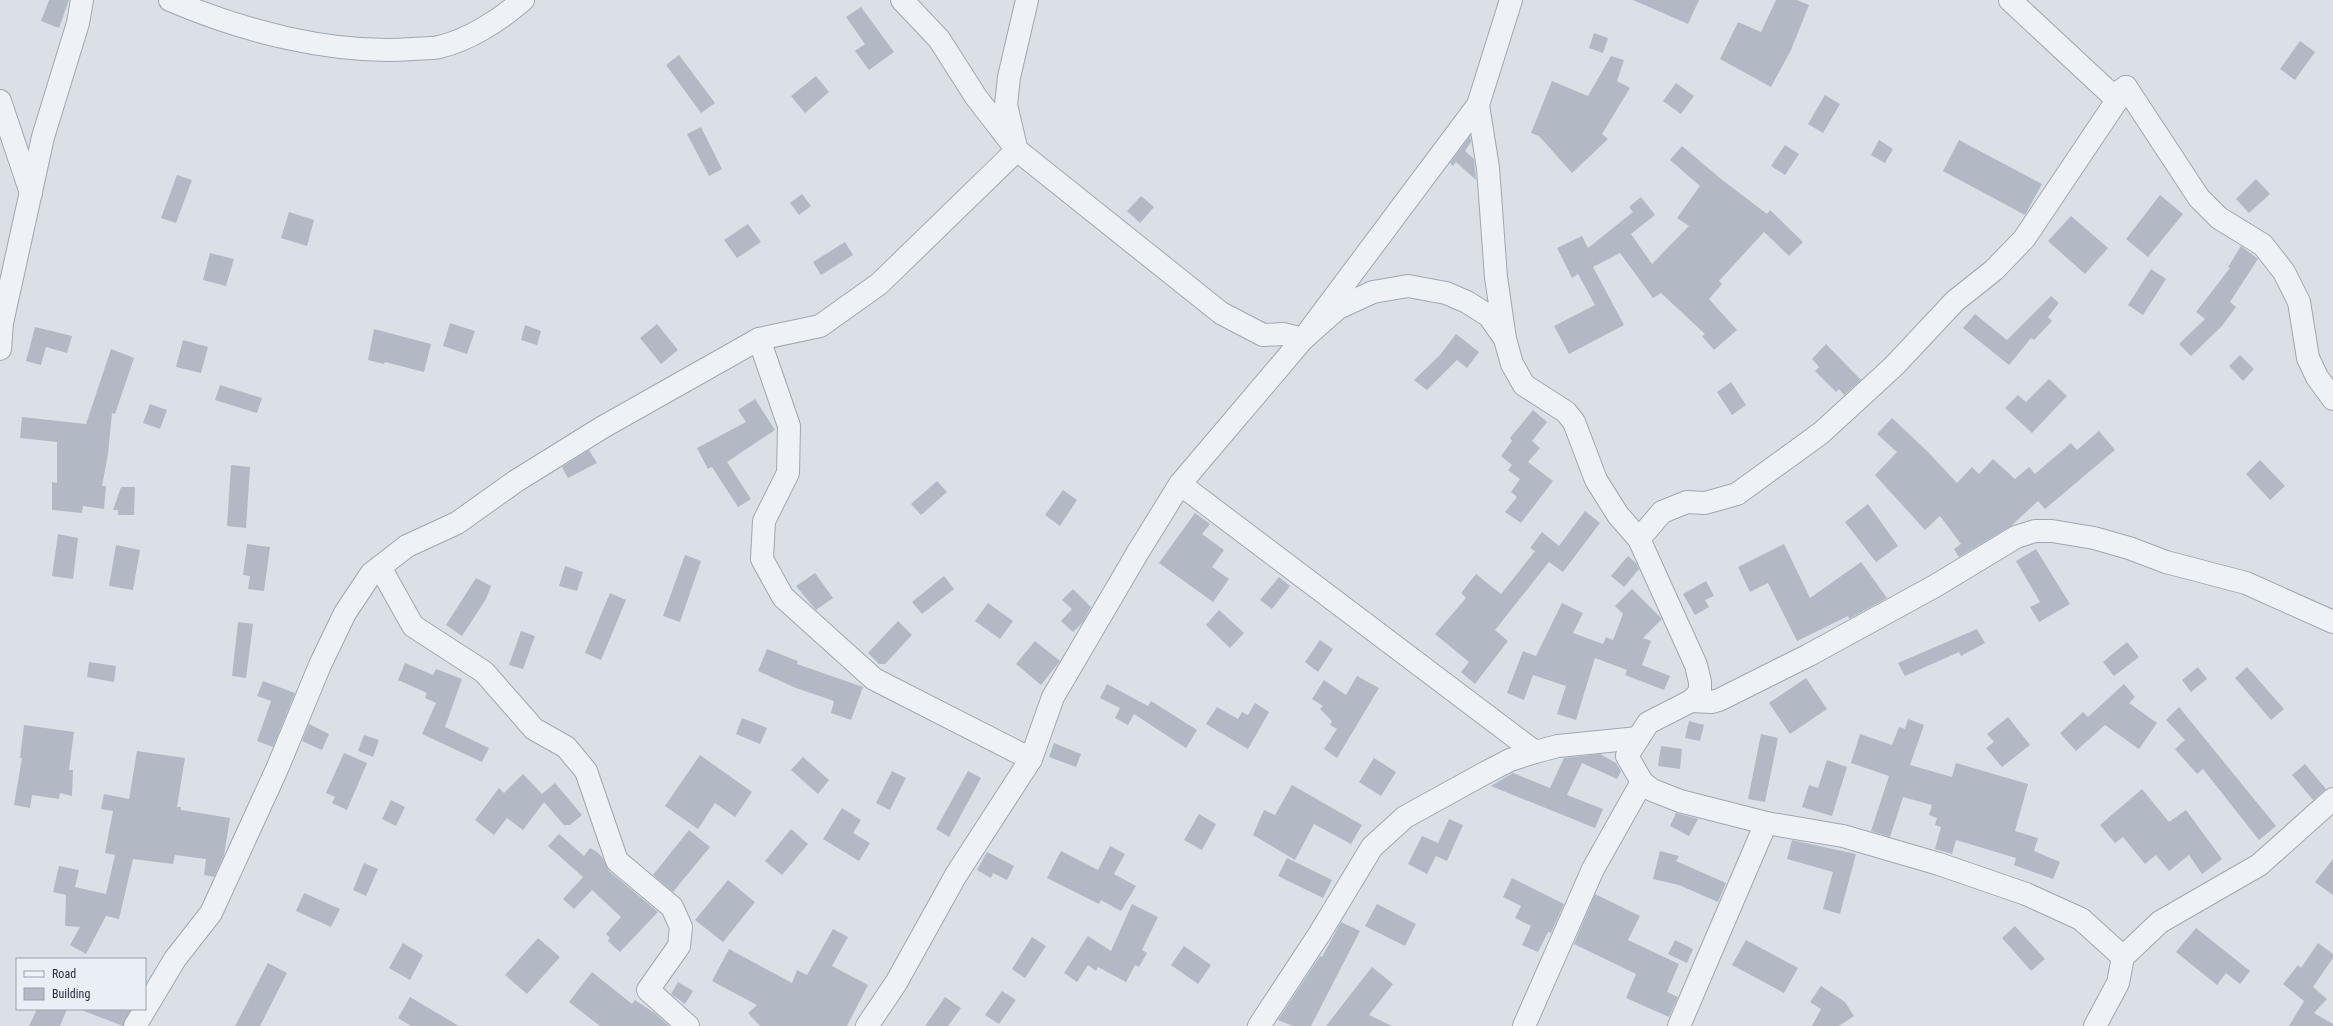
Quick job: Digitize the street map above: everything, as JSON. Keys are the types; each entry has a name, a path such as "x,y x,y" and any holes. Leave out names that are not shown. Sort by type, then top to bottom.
{"street":[{"path":"0,349 4,316 43,137 78,23 82,0"},
{"path":"170,0 202,14 308,44 382,51 439,47 479,31 523,0"},
{"path":"902,0 939,39 976,98 1017,150 1221,313 1263,335 1283,334 1303,339"},
{"path":"1017,150 1006,105 1009,77 1027,0"},
{"path":"867,1026 896,983 956,876 1031,759 1053,697 1180,484 1303,339 1478,105 1511,0"},
{"path":"2010,0 2113,96 2126,87"},
{"path":"2126,87 2199,198 2218,218 2263,245 2284,272 2299,302 2308,358 2317,377 2333,399"},
{"path":"1640,538 1662,512 1687,502 1705,503 1737,494 1815,437 1894,366 1955,302 1994,270 2024,239 2126,87"},
{"path":"0,101 31,195"},
{"path":"1478,105 1488,168 1496,277 1504,339 1512,364 1524,385 1566,412 1574,422 1596,480 1618,515 1640,538 1696,665 1700,682 1700,692 1691,701 1648,723 1627,756 1642,782 1652,790 1680,800 1766,823 1842,836 1939,864 2026,894 2081,920 2123,958"},
{"path":"146,1008 175,960 210,913 274,776 320,665 345,613 371,574 407,546 457,523 516,481 603,427 759,339 820,326 879,284 1017,150"},
{"path":"1303,339 1338,308 1373,292 1408,286 1446,293 1468,302 1489,316 1504,339"},
{"path":"759,339 789,426 788,473 764,521 762,559 783,597 874,679 1031,759"},
{"path":"1180,484 1534,752"},
{"path":"1691,701 1719,700 1782,669 1935,586 2016,537 2035,530 2094,538 2129,548 2166,562 2246,583 2333,622"},
{"path":"380,567 413,626 484,672 534,729 566,747 586,771 618,861 672,908 681,927 679,946 648,990 688,1026"},
{"path":"1259,1026 1320,933 1372,847 1404,817 1510,760 1558,746 1638,738"},
{"path":"1524,1026 1593,869 1642,782"},
{"path":"2095,1026 2118,983 2123,958 2160,922 2259,865 2333,799"},
{"path":"1679,1026 1766,823"},
{"path":"135,1026 145,1010"}],"building":[{"path":"49,0 69,0 59,28 41,21"},
{"path":"1633,0 1699,0 1688,24"},
{"path":"1776,0 1797,0 1809,5 1791,50 1771,87 1720,59 1738,22 1761,32"},
{"path":"861,7 894,52 869,70 855,51 865,44 846,17"},
{"path":"1594,33 1608,38 1603,53 1589,48"},
{"path":"2300,41 2315,52 2295,80 2280,69"},
{"path":"679,55 715,103 701,113 666,65"},
{"path":"1611,56 1624,60 1617,81 1630,88 1602,134 1608,139 1572,173 1539,136 1531,133 1552,81 1588,96"},
{"path":"816,76 829,92 805,113 791,96"},
{"path":"1676,83 1694,96 1681,114 1663,101"},
{"path":"1825,95 1840,104 1823,133 1808,124"},
{"path":"701,127 722,169 709,176 687,134"},
{"path":"1470,136 1471,142 1465,151 1474,159 1476,180 1456,162 1453,166 1450,163"},
{"path":"1879,140 1893,149 1885,163 1871,155"},
{"path":"1959,140 2042,184 2025,215 1943,171"},
{"path":"1785,145 1799,154 1785,175 1771,166"},
{"path":"1682,146 1721,179 1767,214 1770,210 1803,242 1789,256 1764,232 1719,281 1722,284 1709,299 1737,330 1714,350 1702,336 1705,334 1661,293 1653,298 1620,253 1593,267 1624,325 1569,354 1554,326 1595,305 1578,274 1572,278 1557,248 1582,236 1588,248 1633,212 1629,207 1641,197 1655,215 1631,234 1652,264 1689,226 1677,218 1700,186 1670,160"},
{"path":"177,175 192,180 176,223 161,218"},
{"path":"2256,179 2270,194 2249,213 2236,199"},
{"path":"802,194 811,206 799,215 790,203"},
{"path":"2160,195 2183,214 2148,257 2126,239"},
{"path":"1141,196 1154,207 1140,223 1127,211"},
{"path":"289,212 314,220 307,246 281,238"},
{"path":"2071,216 2108,248 2085,274 2048,241"},
{"path":"748,224 761,242 737,258 724,240"},
{"path":"845,242 853,255 821,275 813,262"},
{"path":"2241,246 2258,259 2230,302 2236,307 2222,326 2191,356 2179,344 2205,319 2196,312 2230,268 2228,267"},
{"path":"210,253 234,259 226,286 203,280"},
{"path":"2151,269 2166,279 2143,315 2128,305"},
{"path":"2051,296 2059,303 2048,317 2052,321 2034,340 2031,338 2009,365 1963,328 1975,314 2007,340"},
{"path":"450,323 475,331 467,354 443,346"},
{"path":"657,324 678,350 661,364 640,338"},
{"path":"525,325 541,331 537,345 521,340"},
{"path":"35,327 72,336 67,353 46,347 41,365 26,361"},
{"path":"374,329 431,344 424,372 385,362 384,364 368,360"},
{"path":"1456,334 1479,352 1467,368 1457,360 1427,390 1414,380 1440,355"},
{"path":"183,340 208,347 201,373 176,367"},
{"path":"1826,344 1861,380 1844,395 1839,389 1836,392 1815,371 1819,367 1812,359"},
{"path":"111,349 134,358 115,414 112,413 108,454 102,486 106,486 104,509 83,506 82,513 52,510 52,482 57,483 57,442 20,438 22,417 86,424"},
{"path":"2240,355 2254,369 2243,381 2229,366"},
{"path":"2049,379 2067,396 2032,433 2005,408 2018,395 2026,402"},
{"path":"1731,382 1746,405 1732,415 1717,392"},
{"path":"220,385 262,398 257,413 215,400"},
{"path":"755,399 775,430 727,462 751,499 738,507 712,467 708,469 697,448 746,422 738,410"},
{"path":"150,404 167,410 160,429 143,423"},
{"path":"1533,410 1547,422 1532,441 1540,448 1528,462 1553,481 1521,523 1505,512 1517,497 1511,492 1520,479 1508,470 1512,465 1501,456 1512,441 1510,438"},
{"path":"1892,418 1927,451 1957,483 1972,467 1979,474 1993,459 2015,479 2029,467 2035,474 2071,443 2077,450 2099,431 2115,450 2045,509 2038,501 2011,526 1959,557 1954,549 1961,544 1940,516 1925,530 1875,475 1897,452 1877,434"},
{"path":"589,450 597,463 568,478 562,467"},
{"path":"2260,460 2285,486 2270,500 2246,474"},
{"path":"231,465 250,467 246,528 227,526"},
{"path":"937,481 947,492 921,515 911,504"},
{"path":"121,487 135,487 134,515 118,515 118,510 113,510"},
{"path":"1063,490 1077,500 1060,526 1045,515"},
{"path":"1868,504 1898,546 1876,562 1845,522"},
{"path":"1585,511 1600,523 1563,572 1549,562 1495,630 1508,641 1475,684 1461,672 1469,662 1435,634 1466,598 1461,593 1476,574 1501,594 1535,551 1530,548 1542,532 1559,546"},
{"path":"1195,513 1210,524 1202,534 1224,550 1212,567 1229,579 1213,602 1159,563"},
{"path":"58,534 78,538 73,579 52,576"},
{"path":"247,544 270,547 264,591 248,589 250,576 243,575"},
{"path":"1784,544 1810,598 1861,562 1887,598 1849,619 1848,616 1797,641 1768,583 1750,592 1738,567"},
{"path":"116,545 140,550 133,590 109,586"},
{"path":"2036,549 2070,604 2039,622 2030,607 2040,602 2016,561"},
{"path":"685,555 701,561 680,622 663,616"},
{"path":"1628,556 1636,563 1639,569 1624,587 1611,576"},
{"path":"565,566 583,572 577,591 559,586"},
{"path":"815,573 833,598 816,610 796,586"},
{"path":"944,576 954,589 922,614 912,602"},
{"path":"1279,577 1290,586 1272,609 1260,600"},
{"path":"476,578 491,586 486,599 462,636 446,625"},
{"path":"1706,581 1714,596 1705,600 1709,607 1695,615 1683,594"},
{"path":"1073,589 1091,607 1083,622 1073,632 1061,621 1072,609 1062,600"},
{"path":"1632,589 1662,619 1643,638 1651,641 1642,665 1670,676 1664,690 1625,675 1627,670 1595,658 1576,720 1557,714 1566,686 1533,675 1524,700 1507,693 1523,651 1536,656 1562,603 1583,613 1573,633 1603,644 1606,637 1613,640 1623,614 1615,606"},
{"path":"610,593 626,600 601,660 585,653"},
{"path":"988,603 1013,621 1000,639 975,621"},
{"path":"1219,610 1244,633 1230,648 1206,625"},
{"path":"898,621 912,635 885,664 879,664 868,653"},
{"path":"238,622 253,624 246,678 232,676"},
{"path":"1977,629 1985,643 1961,656 1959,652 1905,676 1898,663"},
{"path":"521,631 535,636 523,669 509,665"},
{"path":"1320,640 1333,649 1318,672 1305,662"},
{"path":"1035,641 1060,661 1041,685 1016,664"},
{"path":"2127,642 2139,657 2114,676 2103,662"},
{"path":"767,649 798,661 797,664 863,687 851,720 831,713 834,701 796,688 758,671"},
{"path":"89,662 116,666 114,682 87,677"},
{"path":"405,663 433,675 436,669 462,679 445,727 489,748 482,762 422,734 436,703 425,698 427,693 398,680"},
{"path":"2198,667 2207,679 2191,692 2182,680"},
{"path":"2247,667 2284,709 2271,720 2235,678"},
{"path":"1357,676 1379,688 1337,758 1324,749 1337,729 1330,725 1332,721 1320,709 1323,706 1312,699 1324,680 1346,695"},
{"path":"1806,678 1827,709 1790,734 1769,703"},
{"path":"263,681 295,693 273,747 257,741 271,701 257,696"},
{"path":"1107,684 1148,706 1151,701 1197,730 1186,748 1134,714 1128,725 1115,718 1120,708 1100,698"},
{"path":"2124,684 2135,697 2129,703 2157,723 2139,749 2105,725 2076,751 2060,733 2083,712 2088,717"},
{"path":"1255,703 1269,712 1248,749 1206,724 1217,707 1238,719 1242,712 1248,715"},
{"path":"2179,707 2276,826 2259,840 2203,769 2197,774 2175,749 2185,740 2166,720"},
{"path":"2008,717 2030,745 2002,767 1986,748 1994,742 1987,734"},
{"path":"742,718 767,728 760,744 736,734"},
{"path":"1908,719 1924,725 1910,765 1952,777 1956,763 2028,784 2015,831 2038,838 2034,851 2060,862 2053,879 2014,865 2016,858 1956,840 1952,854 1935,849 1941,827 1935,825 1937,818 1929,815 1932,805 1903,797 1890,837 1871,831 1889,776 1851,763 1860,734 1892,745 1899,727 1905,729"},
{"path":"1689,721 1704,725 1700,741 1685,738"},
{"path":"309,724 329,734 322,750 302,741"},
{"path":"24,725 74,732 69,770 73,770 72,796 60,793 59,799 32,795 30,808 14,805 22,758 20,758"},
{"path":"1761,734 1778,738 1765,802 1748,799"},
{"path":"364,735 379,740 373,757 358,751"},
{"path":"1054,743 1081,754 1076,767 1049,757"},
{"path":"1661,746 1682,749 1680,769 1658,766"},
{"path":"137,751 185,758 177,807 181,807 181,810 230,818 224,855 214,877 204,875 206,859 175,855 173,864 133,859 119,919 106,916 86,954 70,945 80,927 65,926 66,895 53,892 59,866 79,870 75,887 106,894 115,855 105,853 113,811 101,809 104,794 129,799"},
{"path":"344,753 367,763 347,810 332,803 335,797 326,793"},
{"path":"1600,754 1616,763 1621,771 1617,779 1582,763 1567,795 1603,809 1595,828 1491,786 1513,773 1550,788 1564,758"},
{"path":"700,755 752,792 735,817 715,803 698,829 665,806"},
{"path":"803,757 829,780 818,794 791,770"},
{"path":"1374,758 1396,772 1381,796 1359,782"},
{"path":"1827,760 1847,767 1832,816 1802,807 1809,785 1818,788"},
{"path":"2305,764 2326,789 2313,800 2292,775"},
{"path":"892,771 906,778 890,810 876,803"},
{"path":"968,771 981,778 949,837 936,829"},
{"path":"523,774 542,794 555,783 582,815 570,825 564,825 544,802 523,830 507,818 494,835 475,820 499,788 504,793"},
{"path":"1292,785 1362,825 1351,844 1314,824 1295,860 1253,835 1264,810 1275,815"},
{"path":"2142,789 2169,822 2186,810 2222,859 2202,874 2189,855 2169,871 2156,855 2145,864 2123,837 2115,843 2100,825"},
{"path":"391,800 405,807 396,826 382,819"},
{"path":"842,808 861,820 853,833 870,843 859,861 823,839"},
{"path":"1676,813 1698,819 1689,836 1670,826"},
{"path":"1199,814 1216,824 1202,850 1184,840"},
{"path":"1449,819 1463,825 1447,861 1436,856 1427,874 1408,864 1422,836 1438,843"},
{"path":"791,829 808,844 782,875 765,861"},
{"path":"689,830 710,847 673,892 653,875"},
{"path":"559,834 584,856 590,848 597,852 602,857 609,871 658,912 620,952 608,941 610,938 606,934 621,917 592,890 574,909 563,899 583,877 548,846"},
{"path":"1792,840 1856,854 1840,914 1823,909 1833,872 1787,859"},
{"path":"1110,846 1125,854 1114,874 1136,886 1121,911 1101,900 1099,904 1047,878 1061,851 1098,870"},
{"path":"1660,851 1679,856 1676,861 1726,883 1718,902 1679,885 1653,879"},
{"path":"987,852 1014,866 1007,880 993,873 991,878 977,870"},
{"path":"1287,858 1332,880 1323,898 1278,876"},
{"path":"2333,859 2333,895 2315,882"},
{"path":"364,863 378,869 366,896 353,890"},
{"path":"1512,878 1564,904 1551,933 1548,932 1538,952 1522,945 1531,926 1515,918 1521,906 1503,897"},
{"path":"728,880 755,902 723,942 695,920"},
{"path":"304,893 340,909 331,927 296,911"},
{"path":"1595,894 1640,916 1628,940 1679,964 1667,992 1678,997 1669,1017 1626,998 1636,974 1574,944"},
{"path":"1132,904 1158,917 1142,950 1147,953 1139,967 1135,965 1126,982 1098,967 1096,971 1088,965 1077,982 1064,973 1088,936 1111,951"},
{"path":"1377,904 1416,924 1405,946 1365,926"},
{"path":"1341,922 1360,931 1311,1026 1293,1026 1278,1020 1320,956 1322,957"},
{"path":"2015,926 2045,959 2031,971 2002,938"},
{"path":"2196,928 2250,971 2240,984 2226,973 2217,985 2176,952"},
{"path":"833,929 848,937 832,966 868,985 847,1026 760,1026 748,1013 757,1005 712,981 729,949 792,983 797,970 807,975"},
{"path":"1032,937 1046,946 1025,978 1012,969"},
{"path":"538,938 560,957 527,994 505,975"},
{"path":"1675,940 1693,949 1687,963 1668,954"},
{"path":"1746,940 1798,968 1784,993 1732,965"},
{"path":"403,943 423,955 410,980 389,968"},
{"path":"2318,943 2333,954 2333,958 2313,987 2327,999 2314,1013 2333,1024 2333,1026 2289,1026 2304,1001 2283,984 2298,965 2301,968"},
{"path":"1184,946 1211,965 1198,984 1171,965"},
{"path":"268,963 287,973 260,1026 235,1026"},
{"path":"1372,967 1393,984 1369,1015 1392,1026 1326,1026"},
{"path":"592,972 632,1004 635,1000 656,1014 669,1026 600,1026 569,1002"},
{"path":"678,982 693,991 685,1004 671,994"},
{"path":"1821,986 1845,1002 1854,1016 1839,1026 1812,1026 1821,1009 1810,1002"},
{"path":"1002,991 1016,1000 999,1024 985,1015"},
{"path":"410,997 459,1026 411,1026 398,1018"},
{"path":"945,997 961,1008 948,1026 925,1026"},
{"path":"37,1010 67,1010 60,1026 29,1026"},
{"path":"82,1010 131,1010 123,1026"}]}
